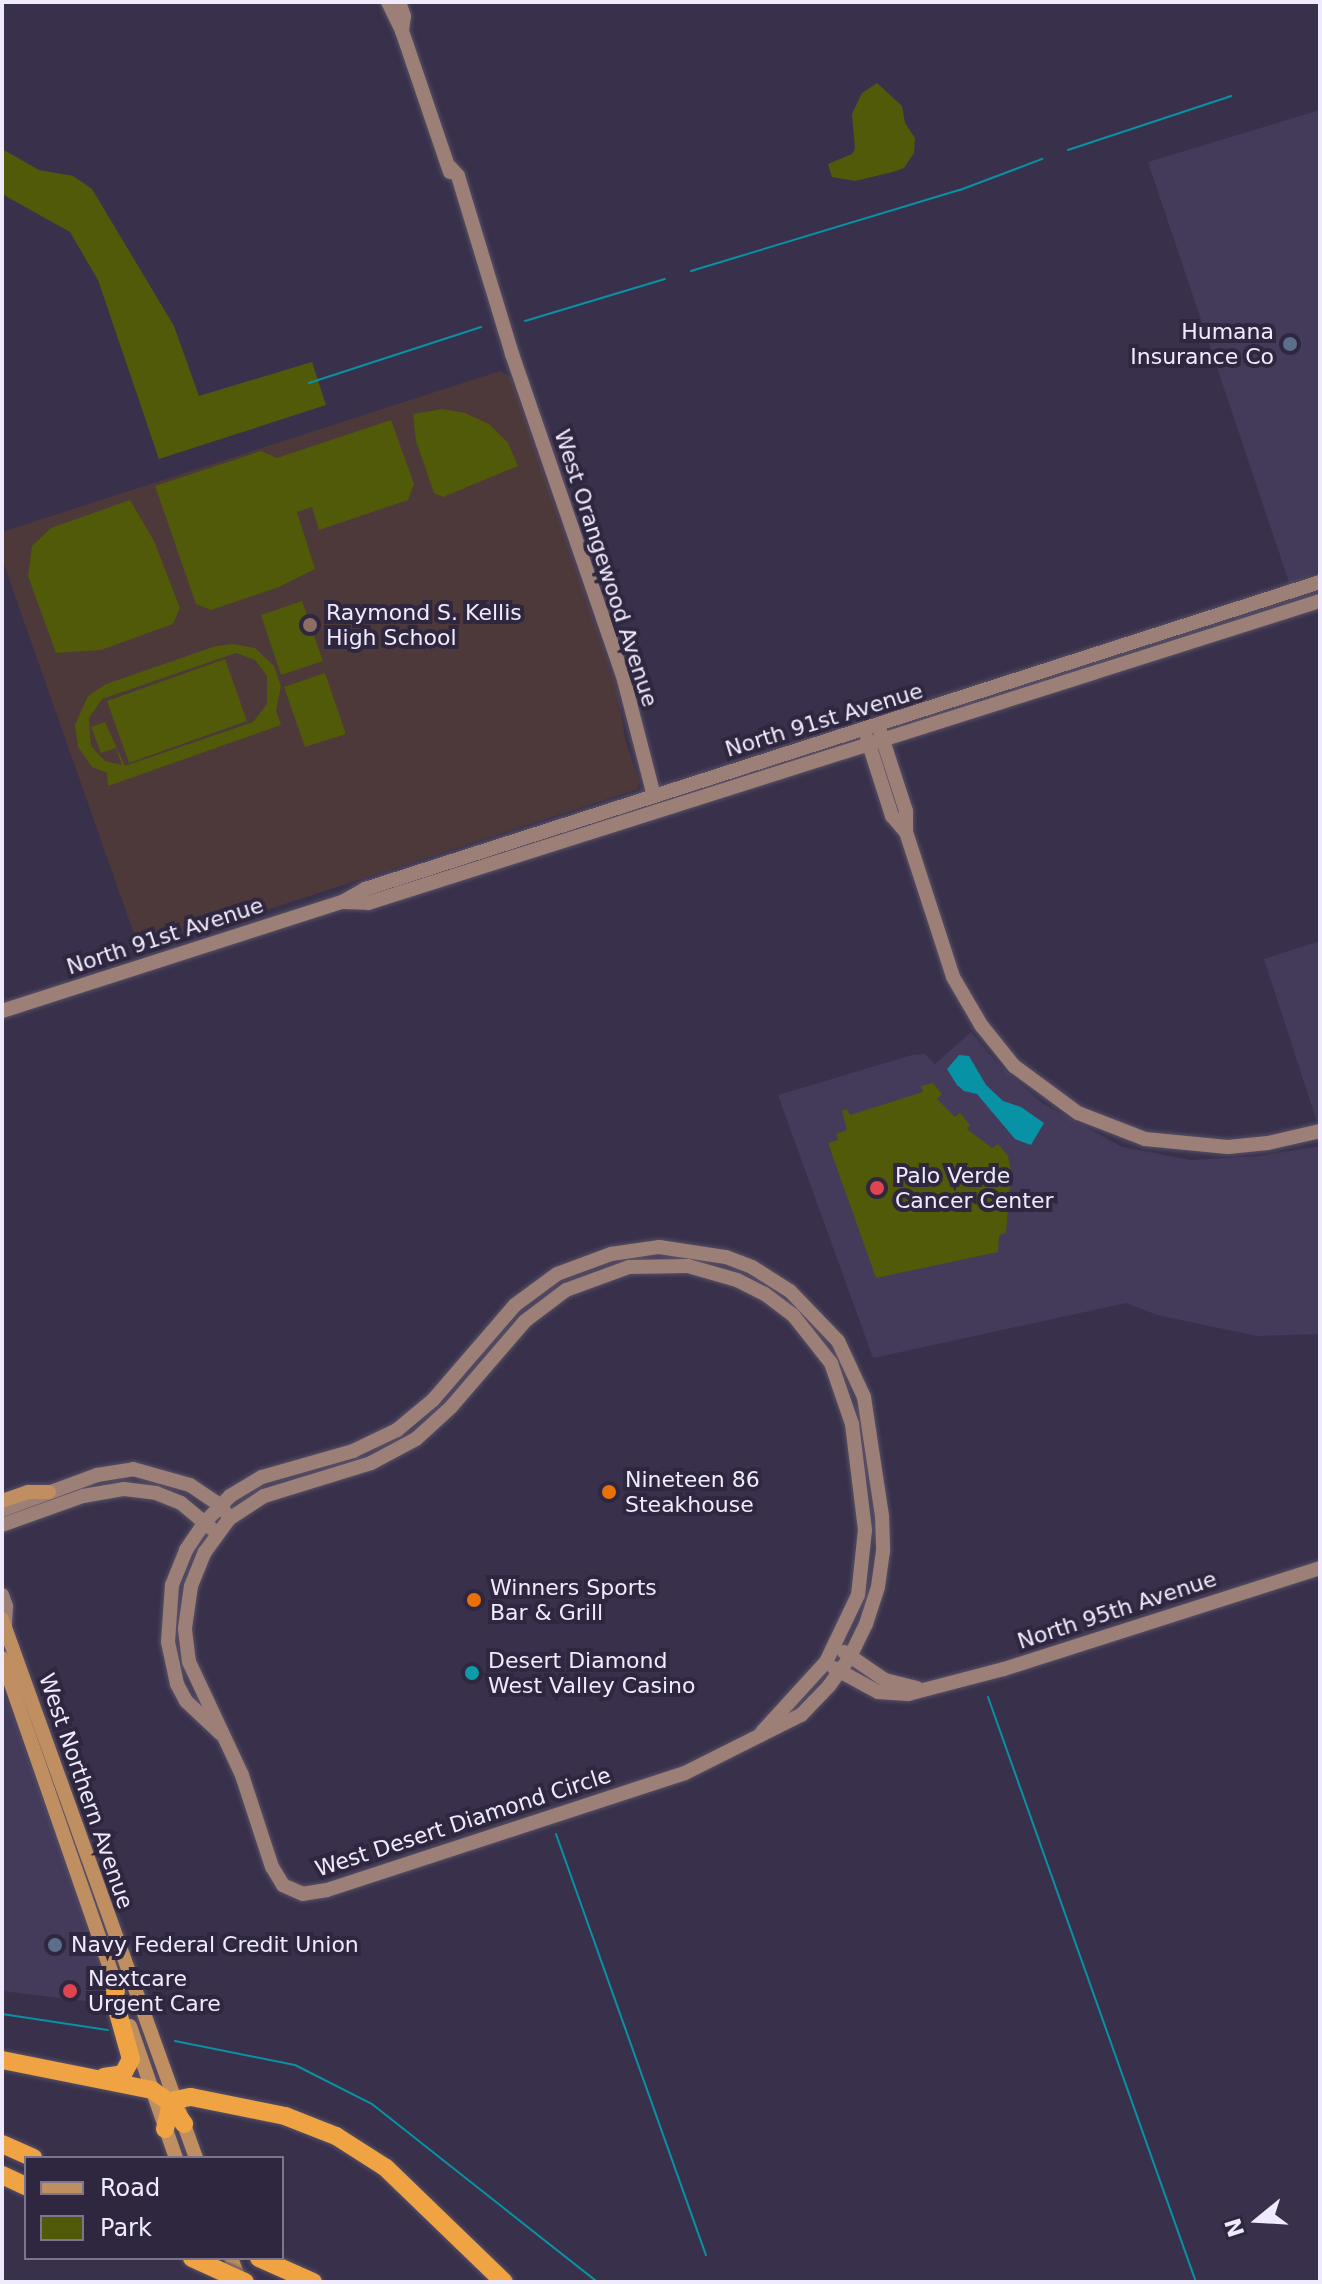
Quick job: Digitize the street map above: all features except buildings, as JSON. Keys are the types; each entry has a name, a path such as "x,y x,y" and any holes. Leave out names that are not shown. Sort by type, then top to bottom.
{"highway":[{"path":"91,2077 116,2076 130,2066 131,2053 115,2002 115,1982"},
{"path":"2,2060 152,2090 173,2102 191,2097 247,2107 285,2116 336,2136 386,2168 504,2282"},
{"path":"173,2102 174,2126"},
{"path":"2,2144 29,2156"},
{"path":"2,2175 24,2185"},
{"path":"196,2260 242,2282"},
{"path":"264,2260 313,2282"}],"main road":[{"path":"2,1501 28,1492 51,1499"},
{"name":"West Northern Avenue","path":"3,1623 46,1762 67,1845 152,2090 195,2156"},
{"name":"West Northern Avenue","path":"2,1658 98,1892 173,2102"},
{"path":"67,1845 76,1849 86,1877 98,1892"},
{"name":"West Northern Avenue","path":"174,2126 176,2156"},
{"path":"212,2260 220,2282"},
{"path":"232,2260 242,2282"}],"street":[{"path":"388,2 402,31"},
{"path":"399,2 404,16 402,31"},
{"name":"West Orangewood Avenue","path":"402,31 484,252 485,270 512,354 624,680 654,796"},
{"path":"1317,584 1319,601"},
{"name":"North 91st Avenue","path":"450,869 581,835 874,735 1031,677 1317,584"},
{"name":"North 91st Avenue","path":"2,1011 342,902 368,903 450,869 654,796 989,706 1319,601"},
{"path":"989,706 1000,695 1030,685 1031,677"},
{"path":"874,735 906,811 906,832 958,989 1011,1063 1055,1099 1107,1127 1165,1144 1239,1147 1320,1131"},
{"path":"581,835 603,822 640,809 654,796"},
{"name":"West Desert Diamond Circle","path":"221,1734 186,1701 177,1684 168,1642 172,1585 186,1550 205,1522 220,1505 262,1477 378,1441 413,1418 449,1383 525,1297 557,1274 601,1256 640,1248 692,1249 736,1260 777,1281 811,1309 838,1341 853,1368 868,1414 883,1551 875,1599 850,1657 801,1715 787,1725 762,1732 713,1762 685,1773 327,1890 303,1894 278,1880 242,1775 194,1678 185,1628 191,1586 205,1552 229,1519 278,1490 359,1467 389,1455 429,1429 534,1313 566,1290 603,1274 642,1265 688,1266 717,1273 765,1294 793,1315 824,1351 839,1379 852,1424 865,1550 858,1595 836,1647 826,1662 762,1732"},
{"path":"449,1383 462,1394"},
{"path":"2,1525 107,1472 133,1469 170,1477 220,1505 229,1519"},
{"path":"2,1510 101,1491 134,1490 168,1497 205,1522 217,1535"},
{"path":"2,1532 38,1517 51,1499"},
{"name":"North 95th Avenue","path":"826,1662 840,1672 886,1693 908,1694 1004,1669 1320,1568"},
{"path":"2,1595 6,1606 3,1623"},
{"name":"North 95th Avenue","path":"836,1647 885,1680 926,1689"}],"shaded area":[{"path":"1320,110 1320,570 1290,585 1148,162"},
{"name":"Raymond S. Kellis High School","path":"500,371 511,377 618,691 625,739 640,782 638,789 140,951 2,559 2,532"},
{"path":"1320,941 1320,1120 1317,1122 1264,959"},
{"path":"971,1032 997,1063 1042,1103 1122,1147 1191,1160 1260,1156 1320,1146 1320,1334 1257,1336 1157,1315 1126,1303 873,1358 778,1095 912,1055 925,1054 935,1064"},
{"path":"2,1686 97,1949 110,2000 102,2003 2,1991"}],"green space":[{"path":"877,83 902,106 905,123 915,138 914,153 904,168 893,172 855,181 832,177 828,164 852,154 855,149 852,114 862,93"},
{"path":"2,149 39,170 73,176 92,189 174,326 199,396 312,362 326,405 159,459 98,280 70,232 2,194"},
{"path":"442,409 465,413 489,424 508,443 518,466 443,497 434,493 416,441 413,414"},
{"path":"391,420 414,484 408,500 319,530 312,507 297,512 315,569 279,587 211,610 196,604 155,486 261,451 277,458"},
{"path":"130,500 154,541 180,608 173,624 101,650 56,653 28,576 32,546 51,528"},
{"path":"302,601 323,661 281,675 261,615"},
{"path":"233,644 255,648 274,666 281,686 276,711 281,725 108,786 107,773 92,767 78,747 75,725 88,696 106,684 216,646","holes":["236,653 255,660 267,676 267,704 253,722 125,766 105,722 91,727 101,753 116,748 122,765 105,761 91,746 89,718 102,699"]},
{"path":"225,659 247,721 129,763 107,701"},
{"path":"325,673 346,734 305,747 284,687"},
{"path":"933,1083 942,1094 937,1099 955,1117 960,1113 970,1125 967,1129 992,1148 998,1144 1008,1156 1011,1171 1006,1233 999,1235 998,1252 876,1278 828,1143 838,1140 836,1134 847,1130 842,1111 847,1109 850,1115 923,1092 921,1086"}],"water":[{"path":"959,1055 969,1056 986,1085 1003,1101 1021,1107 1044,1123 1031,1145 1015,1139 977,1094 964,1091 957,1085 947,1069"}],"waterway":[{"path":"1068,150 1231,96"},
{"path":"691,271 960,190 1042,159"},
{"path":"525,321 665,279"},
{"path":"309,383 481,327"},
{"path":"988,1697 1196,2282"},
{"path":"556,1834 706,2255"},
{"path":"2,2014 108,2030"},
{"path":"175,2041 295,2065 372,2104 597,2282"}],"place":[{"name":"Humana Insurance Co","path":"1290,344"},
{"name":"Raymond S. Kellis High School","path":"310,625"},
{"name":"Palo Verde Cancer Center","path":"877,1188"},
{"name":"Nineteen 86 Steakhouse","path":"609,1492"},
{"name":"Winners Sports Bar & Grill","path":"474,1600"},
{"name":"Desert Diamond West Valley Casino","path":"472,1673"},
{"name":"Navy Federal Credit Union","path":"55,1945"},
{"name":"Nextcare Urgent Care","path":"70,1991"}]}
